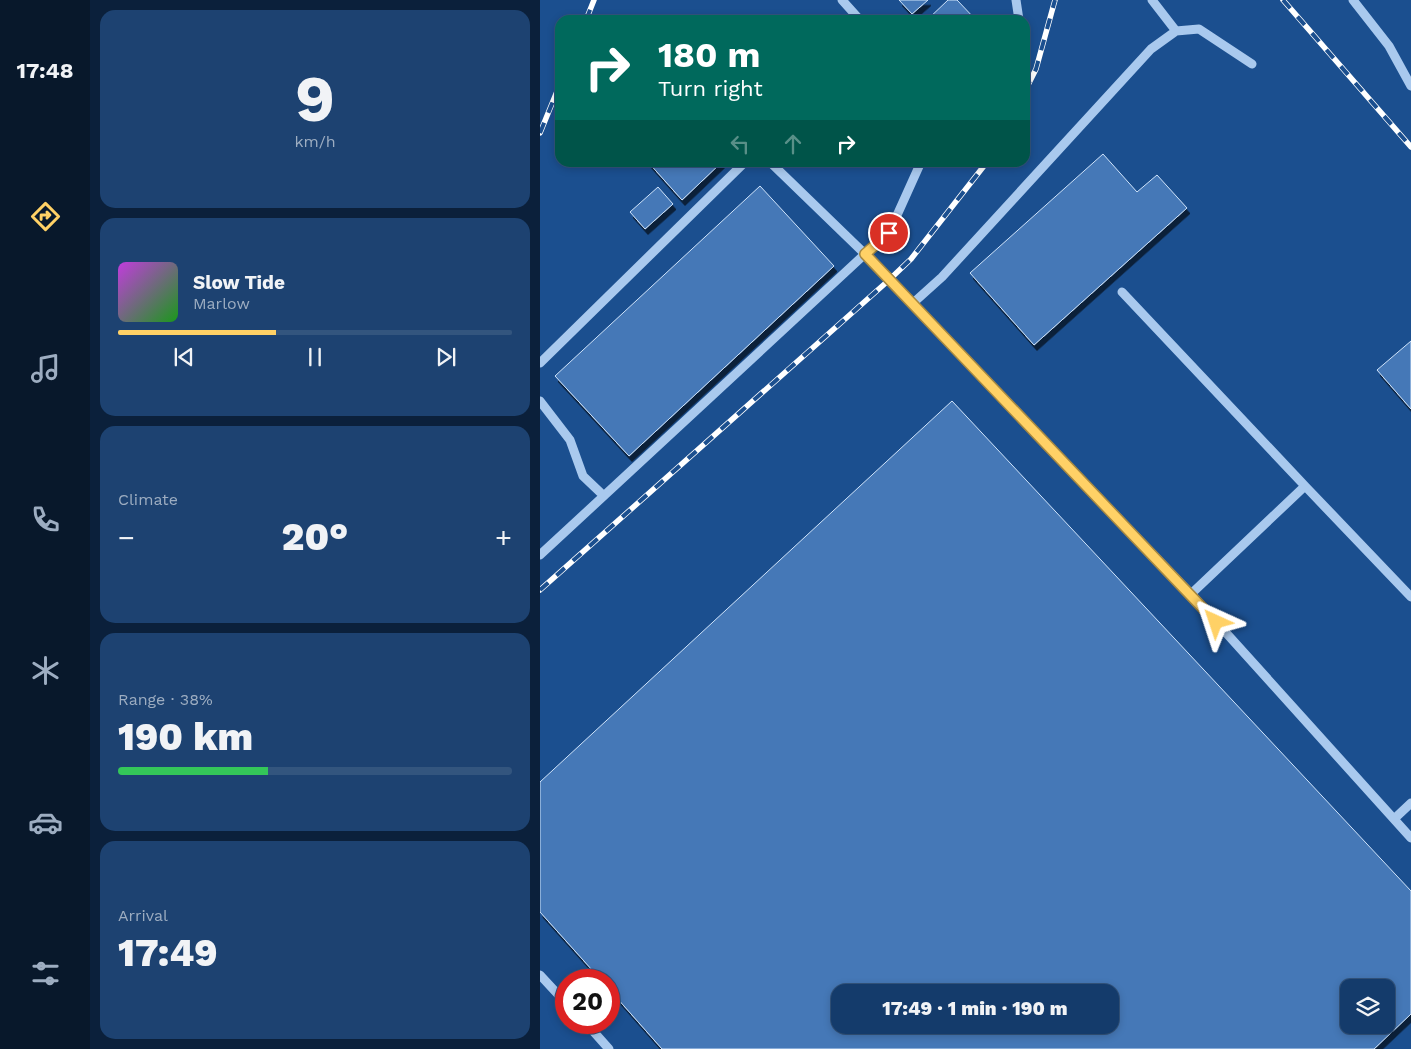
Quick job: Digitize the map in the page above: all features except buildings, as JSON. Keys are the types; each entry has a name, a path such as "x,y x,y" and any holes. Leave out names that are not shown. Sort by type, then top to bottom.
{"lane":[{"path":"842,0 856,15"},
{"path":"1016,0 1018,15"},
{"path":"1152,0 1176,31"},
{"path":"1353,0 1389,46 1411,86"},
{"path":"912,304 942,277 1151,49 1176,31 1199,29 1252,64"},
{"path":"540,362 740,167"},
{"path":"775,167 865,254 1191,594 1411,838"},
{"path":"540,555 889,233 919,167"},
{"path":"1122,292 1411,597"},
{"path":"540,401 570,440 584,476 604,496"},
{"path":"1191,594 1306,486"},
{"path":"1394,819 1411,803"},
{"path":"540,975 555,991"},
{"path":"596,1034 610,1049"}],"railway":[{"path":"588,15 594,0"},
{"path":"1030,81 1036,69 1055,0"},
{"path":"1283,0 1411,147"},
{"path":"540,133 555,96"},
{"path":"540,590 911,259 983,167"}],"route":[{"path":"889,233 865,254 1216,622"}]}
